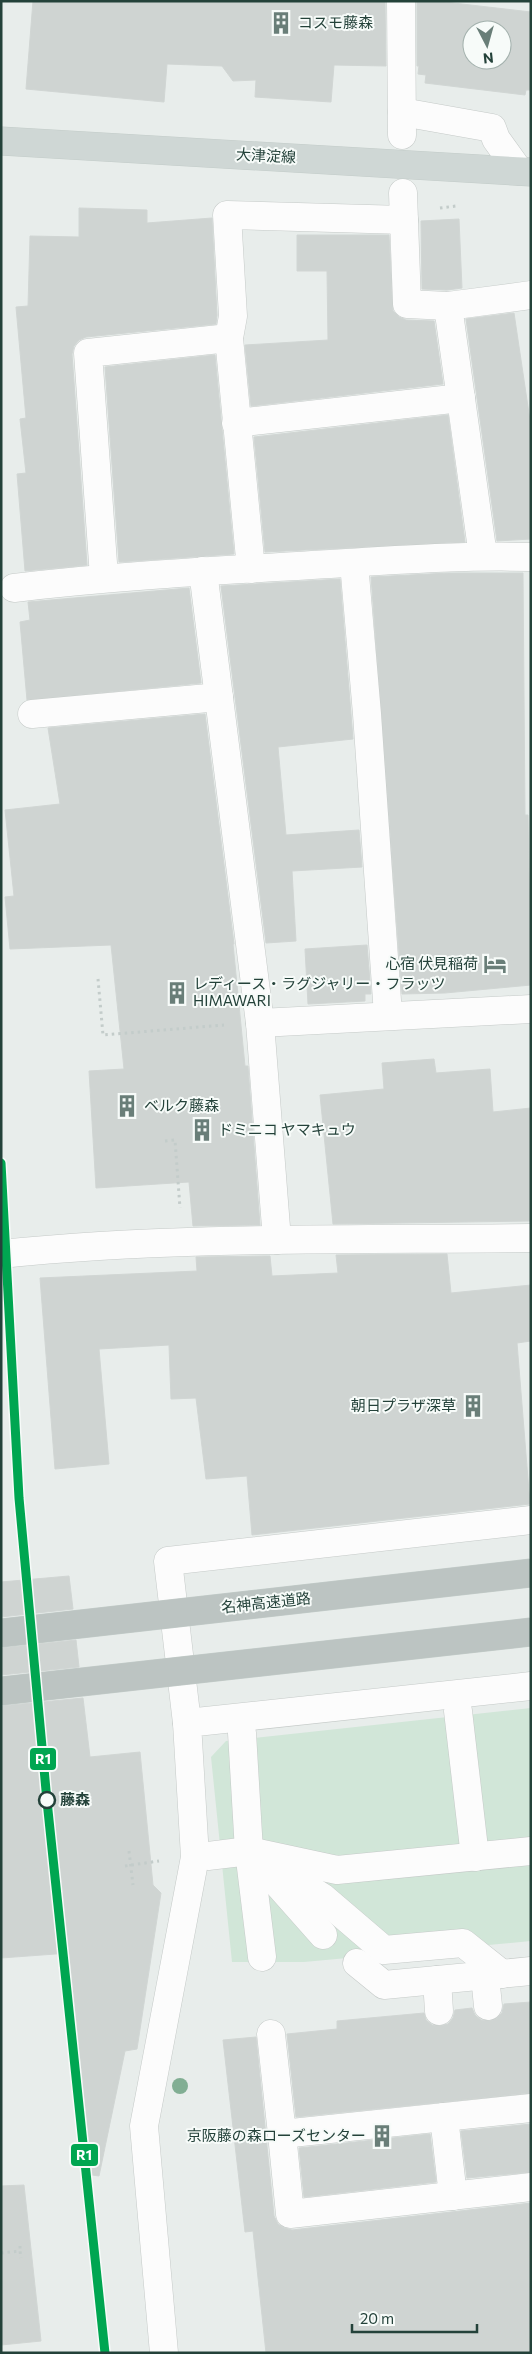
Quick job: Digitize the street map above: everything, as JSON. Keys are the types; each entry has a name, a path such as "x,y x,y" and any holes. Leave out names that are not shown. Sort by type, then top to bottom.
{"highway":[{"name":"名神高速道路","path":"1,1633 531,1573"},
{"path":"1,1691 531,1632"}],"main road":[{"name":"大津淀線","path":"12,141 525,172"}],"street":[{"path":"401,1 402,124 492,128 496,140 525,172"},
{"path":"403,193 407,304 448,306 531,295"},
{"path":"251,569 229,338 233,316 227,215 404,220"},
{"path":"448,306 483,556"},
{"path":"104,577 88,352 229,338"},
{"path":"236,423 461,398"},
{"path":"14,588 104,577 203,571 483,556 531,557"},
{"path":"354,563 367,714 388,1015"},
{"path":"203,571 260,1022 277,1240"},
{"path":"32,714 219,697"},
{"path":"260,1022 531,1008"},
{"path":"1,1254 140,1244 277,1240 531,1238"},
{"path":"164,2353 144,2126 195,1857 187,1722 168,1561 531,1520"},
{"path":"187,1722 531,1686"},
{"path":"458,1711 475,1857"},
{"path":"242,1734 249,1851 262,1957"},
{"path":"208,1856 249,1851 337,1870 531,1851"},
{"path":"249,1851 323,1935"},
{"path":"249,1851 322,1897 384,1950 463,1943 493,1975"},
{"path":"358,1963 384,1985 531,1971"},
{"path":"488,2006 493,1975"},
{"path":"437,1980 439,2011"},
{"path":"271,2034 290,2214 531,2187"},
{"path":"282,2134 531,2108"},
{"path":"444,2117 452,2196"}],"path":[{"path":"98,979 103,1035 260,1022"},
{"path":"165,1140 175,1140 178,1176"},
{"path":"129,1851 133,1885"},
{"path":"124,1866 166,1860"},
{"path":"20,2246 20,2258"},
{"path":"1,2253 20,2251"}],"green space":[{"path":"531,1708 531,1941 304,1962 232,1962 211,1757 226,1741"}],"building":[{"path":"33,1 385,1 386,66 334,65 331,102 255,97 256,80 233,81 222,66 167,64 164,102 26,89"},
{"path":"417,1 436,1 531,12 531,90 526,90 525,95 425,83 426,75 418,74 419,66 417,66"},
{"path":"79,208 147,210 147,223 212,218 216,324 86,337 79,340 74,346 72,354 87,565 25,571 17,474 26,473 20,419 26,418 16,307 28,306 30,236 79,237"},
{"path":"459,219 462,288 447,290 422,289 421,221"},
{"path":"297,235 389,235 393,311 399,317 406,320 434,321 443,384 251,406 245,345 328,340 327,271 297,271"},
{"path":"514,313 531,427 531,539 497,541 466,319"},
{"path":"215,355 234,554 119,562 105,367"},
{"path":"448,415 465,542 265,552 254,437"},
{"path":"449,573 523,573 525,815 528,815 531,985 445,993 402,994 371,577"},
{"path":"340,579 353,739 278,747 286,835 359,830 362,867 292,871 296,941 266,943 221,586"},
{"path":"189,588 201,683 27,700 20,622 30,620 28,602"},
{"path":"205,714 234,944 245,1066 248,1066 260,1225 193,1226 189,1182 96,1188 89,1071 124,1069 111,945 10,949 5,897 14,896 5,810 60,804 48,728"},
{"path":"367,945 371,994 365,994 365,1001 308,1004 305,949"},
{"path":"434,1059 436,1073 490,1069 493,1112 531,1108 531,1221 333,1224 320,1095 384,1089 382,1063"},
{"path":"447,1254 451,1293 531,1285 531,1341 517,1343 530,1504 252,1535 247,1476 206,1479 196,1398 171,1399 169,1345 99,1349 109,1464 55,1469 40,1278 197,1271 196,1257 270,1256 272,1276 338,1273 336,1255"},
{"path":"69,1576 73,1609 1,1617 1,1582"},
{"path":"76,1640 79,1667 1,1675 1,1648"},
{"path":"83,1698 90,1757 140,1752 153,1885 161,1893 137,2049 125,2051 99,2176 92,2175 69,1953 1,1958 1,1706"},
{"path":"531,2002 531,2093 296,2117 287,2034 337,2029 337,2021 424,2013 426,2020 432,2025 440,2026 448,2024 453,2018 455,2010 472,2008 475,2015 481,2020 490,2021 502,2013 504,2004"},
{"path":"256,2037 274,2216 278,2224 292,2230 531,2203 531,2353 266,2353 253,2231 245,2232 223,2040"},
{"path":"531,2124 531,2172 467,2178 461,2131"},
{"path":"430,2134 436,2182 304,2197 299,2148"},
{"path":"24,2185 41,2341 1,2345 1,2186"}],"transit line":[{"name":"R1","path":"1,1163 19,1498 47,1801 105,2353"}],"place":[{"name":"コスモ藤森","path":"281,23"},
{"name":"心宿 伏見稲荷","path":"495,964"},
{"name":"レディース・ラグジャリー・フラッツ HIMAWARI","path":"177,993"},
{"name":"ベルク藤森","path":"127,1106"},
{"name":"ドミニコ ヤマキュウ","path":"202,1130"},
{"name":"朝日プラザ深草","path":"473,1406"},
{"name":"藤森","path":"47,1800"},
{"name":"京阪藤の森ローズセンター","path":"382,2136"}]}
